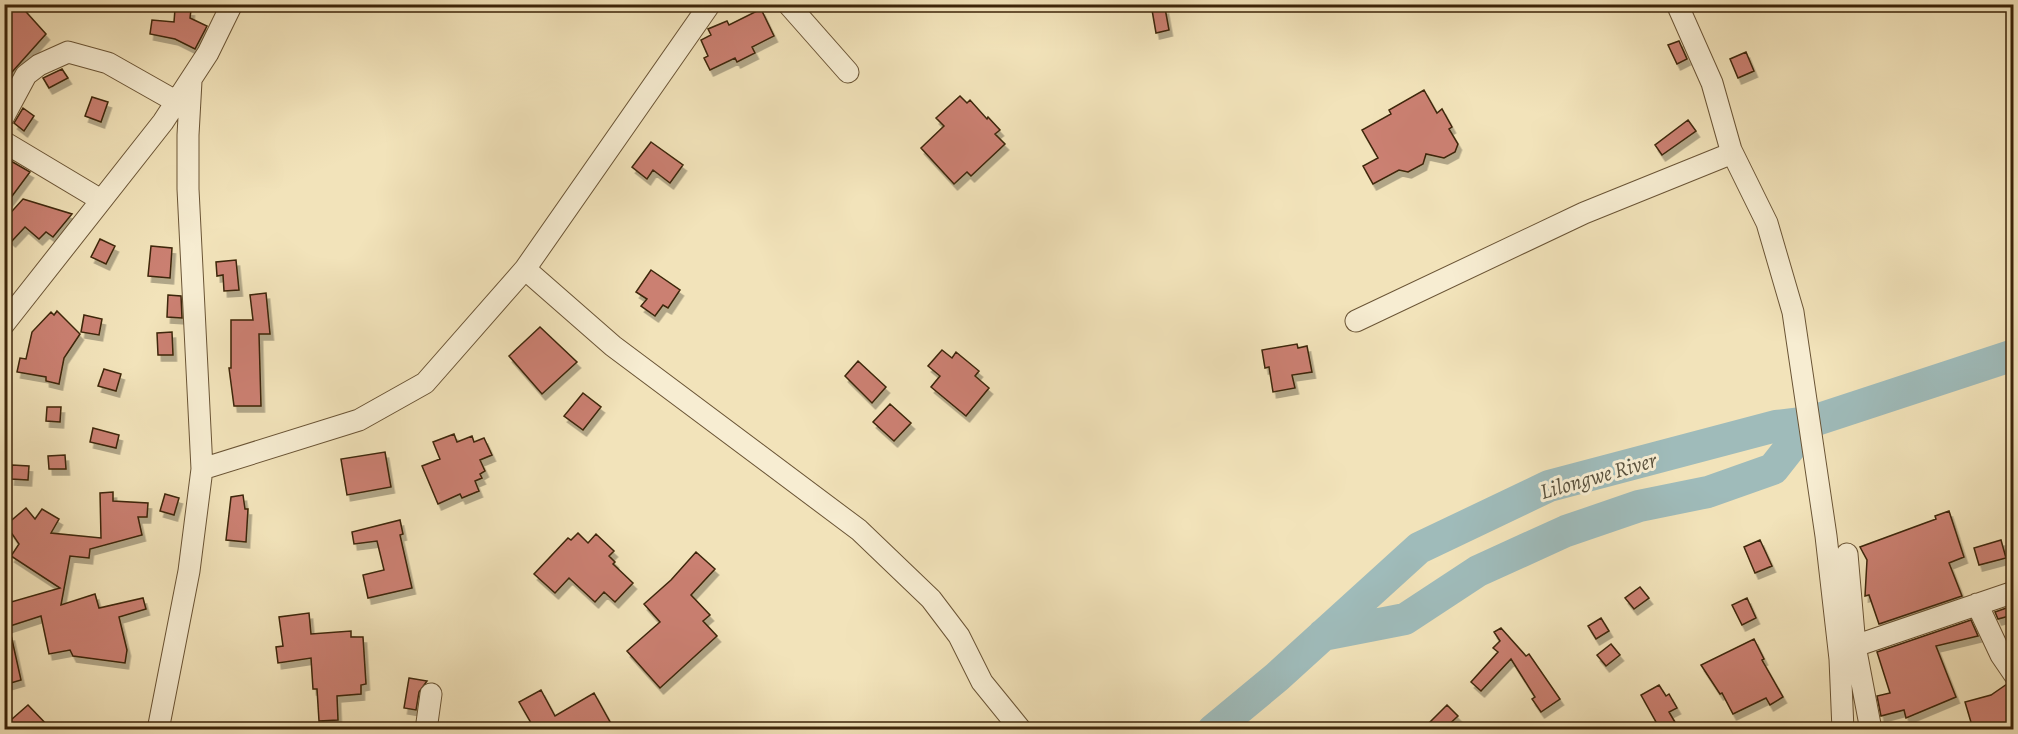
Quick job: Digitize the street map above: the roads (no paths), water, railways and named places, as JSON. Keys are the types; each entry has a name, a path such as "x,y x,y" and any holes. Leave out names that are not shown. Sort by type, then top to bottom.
{"street":[{"path":"4,324 177,102 191,81 232,4"},
{"path":"202,469 359,420 416,389 450,357 525,269 710,4"},
{"path":"788,4 848,72"},
{"path":"1677,4 1712,83 1731,150 1767,223 1793,312 1826,537 1840,659 1843,729"},
{"path":"4,116 26,75 39,65 68,52 108,63 177,102"},
{"path":"158,729 189,571 202,469 188,189 191,81"},
{"path":"4,142 101,200"},
{"path":"1356,321 1584,213 1725,156 1731,150"},
{"path":"525,269 613,346 859,530 931,599 959,636 982,682 1021,729"},
{"path":"1846,554 1856,646 1871,729"},
{"path":"1856,646 2013,592"},
{"path":"1977,604 2001,655 2013,674"},
{"path":"426,729 431,694"}],"waterway":[{"name":"Lilongwe River","path":"1213,730 1277,677 1419,548 1549,486 1776,426 1810,422 2014,355"},
{"path":"1323,635 1405,619 1478,571 1566,531 1639,506 1708,492 1773,469 1810,422"}]}
